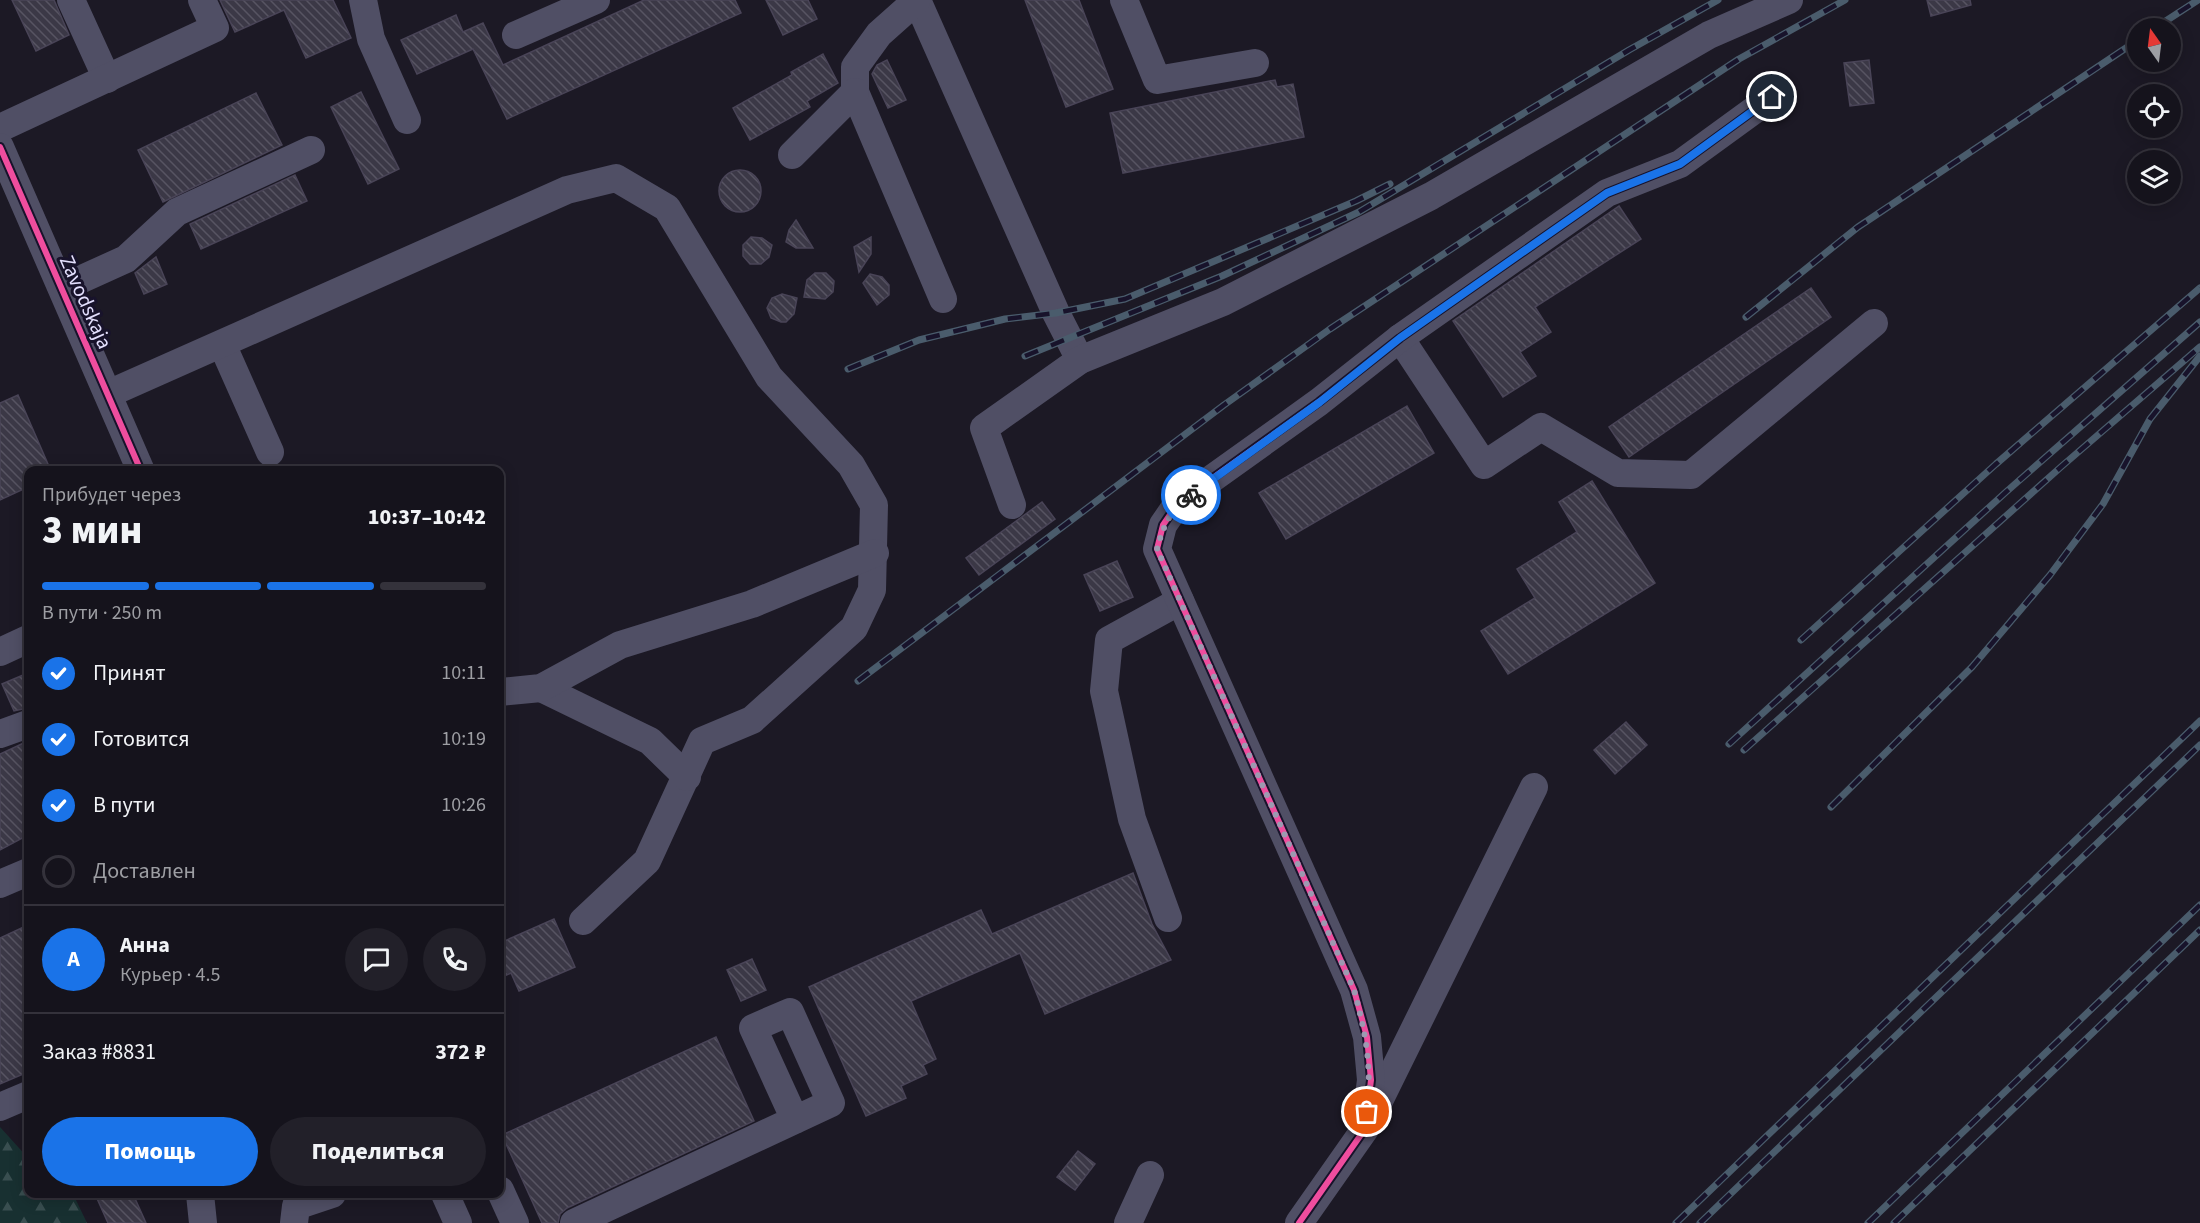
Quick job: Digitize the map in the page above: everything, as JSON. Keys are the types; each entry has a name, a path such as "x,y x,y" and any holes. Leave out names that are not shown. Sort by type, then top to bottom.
{"street":[{"path":"71,0 107,79"},
{"path":"0,128 215,28 202,0"},
{"path":"363,0 372,39 407,120"},
{"path":"516,34 596,0"},
{"path":"1124,0 1157,80 1255,63"},
{"path":"1012,505 984,428 1080,360 1244,291 1431,196 1709,35 1789,0"},
{"path":"943,299 855,92 855,67 879,34 916,1 1051,302 1080,360"},
{"path":"792,155 855,92"},
{"path":"1365,1129 1371,1080 1367,1037 1354,990 1157,549 1163,525 1178,503 1320,402 1400,338 1607,193 1680,164 1772,97"},
{"name":"Zavodskaja","path":"0,147 139,466"},
{"path":"62,288 126,259 177,212 311,150"},
{"path":"108,394 567,190 616,178 667,208 769,377 851,465 874,505 875,553 872,590 854,628 752,720 702,741 647,861 583,921"},
{"path":"1400,338 1484,465 1541,428 1618,473 1691,475 1874,323"},
{"path":"222,344 270,452"},
{"path":"504,692 541,688 620,645 752,604 875,553"},
{"path":"1168,918 1132,819 1104,691 1108,640 1180,601"},
{"path":"0,652 24,641"},
{"path":"541,688 650,741 687,777"},
{"path":"0,735 24,726"},
{"path":"1299,1223 1365,1129 1534,788"},
{"path":"0,884 24,874"},
{"path":"0,1107 24,1097"},
{"path":"574,1223 795,1120"},
{"path":"1128,1223 1150,1175"},
{"path":"200,1198 203,1223"},
{"path":"294,1223 296,1206 320,1198"},
{"path":"447,1198 458,1223"},
{"path":"504,1198 515,1223"}],"green space":[{"path":"0,1127 24,1154 24,1198 75,1198 87,1223 0,1223"}],"building":[{"path":"12,0 54,0 69,35 36,51"},
{"path":"220,0 333,0 351,38 306,58 284,10 235,32"},
{"path":"644,0 735,0 741,13 507,119 473,49 417,74 401,40 456,15 463,32 483,23 503,65"},
{"path":"766,0 808,0 817,19 783,35"},
{"path":"1025,0 1079,0 1113,89 1066,107"},
{"path":"1927,0 1970,0 1971,5 1931,16"},
{"path":"823,54 838,83 807,101 810,107 750,140 733,108 792,75 791,72"},
{"path":"887,60 906,100 888,108 872,74 877,65"},
{"path":"1869,60 1874,103 1850,106 1844,63"},
{"path":"1275,80 1277,87 1293,84 1304,137 1123,173 1110,113"},
{"path":"361,92 399,169 368,184 331,107"},
{"path":"256,93 282,145 163,202 138,150"},
{"path":"740,170 748,171 755,176 760,183 760,199 755,206 748,211 740,212 732,211 725,206 720,199 719,191 720,183 725,176 732,171"},
{"path":"295,175 307,201 201,249 190,224"},
{"path":"1619,206 1641,239 1535,307 1551,332 1520,352 1536,376 1503,397 1453,321"},
{"path":"796,220 813,248 796,248 786,242 789,230"},
{"path":"751,237 762,238 772,245 769,257 761,264 750,264 743,256 743,245"},
{"path":"871,237 871,254 859,272 854,247"},
{"path":"156,257 167,284 144,294 135,273"},
{"path":"815,273 826,273 834,281 833,292 825,299 804,297 807,280"},
{"path":"870,274 882,277 889,285 889,295 877,305 863,283"},
{"path":"1811,288 1831,317 1629,457 1609,427"},
{"path":"782,294 797,298 794,314 786,322 771,318 767,308 772,298"},
{"path":"18,395 49,466 24,466 24,489 0,500 0,403"},
{"path":"1407,406 1434,453 1286,539 1259,493"},
{"path":"1592,481 1655,583 1508,674 1481,631 1535,598 1517,569 1577,532 1559,502"},
{"path":"1042,502 1055,519 979,575 966,558"},
{"path":"1117,561 1133,597 1100,611 1084,575"},
{"path":"24,675 24,709 14,711 2,684"},
{"path":"1626,722 1647,745 1615,774 1594,750"},
{"path":"24,743 24,837 0,850 0,754"},
{"path":"1133,873 1152,924 1171,960 1045,1014 1020,953 911,1001 936,1059 923,1065 927,1074 901,1086 906,1098 866,1116 809,987 981,910 992,934"},
{"path":"554,919 575,967 519,991 511,973 504,976 504,941"},
{"path":"24,927 24,1074 0,1084 0,938"},
{"path":"752,959 766,990 741,1001 727,970"},
{"path":"716,1037 754,1121 567,1208 560,1214 558,1223 542,1223 504,1139 504,1134"},
{"path":"1078,1151 1095,1164 1075,1190 1057,1177"},
{"path":"97,1198 135,1198 146,1223 108,1223"}],"railway":[{"path":"1025,356 1222,276 1359,212 1629,50 1718,0"},
{"path":"858,681 1224,405 1330,329 1739,59 1845,0"},
{"path":"2170,18 2198,0"},
{"path":"1746,317 1858,227 2127,47"},
{"path":"848,369 919,340 1005,319 1056,313 1125,299 1356,201 1390,184"},
{"path":"1801,640 1996,464 2200,288"},
{"path":"1729,744 2006,492 2200,322"},
{"path":"1744,750 2062,466 2200,347"},
{"path":"1831,807 1972,667 2050,575 2103,504 2150,419 2200,356"},
{"path":"1676,1223 2200,721"},
{"path":"1700,1223 2200,745"},
{"path":"1868,1223 2200,905"},
{"path":"1894,1223 2200,930"}],"cycle path":[{"path":"1299,1223 1365,1129 1371,1080 1367,1037 1354,990 1157,549 1163,525 1178,503 1319,402 1400,338 1607,193 1680,164 1772,97"},
{"path":"0,147 139,466"}],"way so far":[{"path":"1191,495 1178,503 1163,525 1157,549 1354,990 1367,1037 1371,1080 1367,1112"}],"route":[{"path":"1191,495 1320,402 1400,338 1607,193 1680,164 1772,97"}]}
